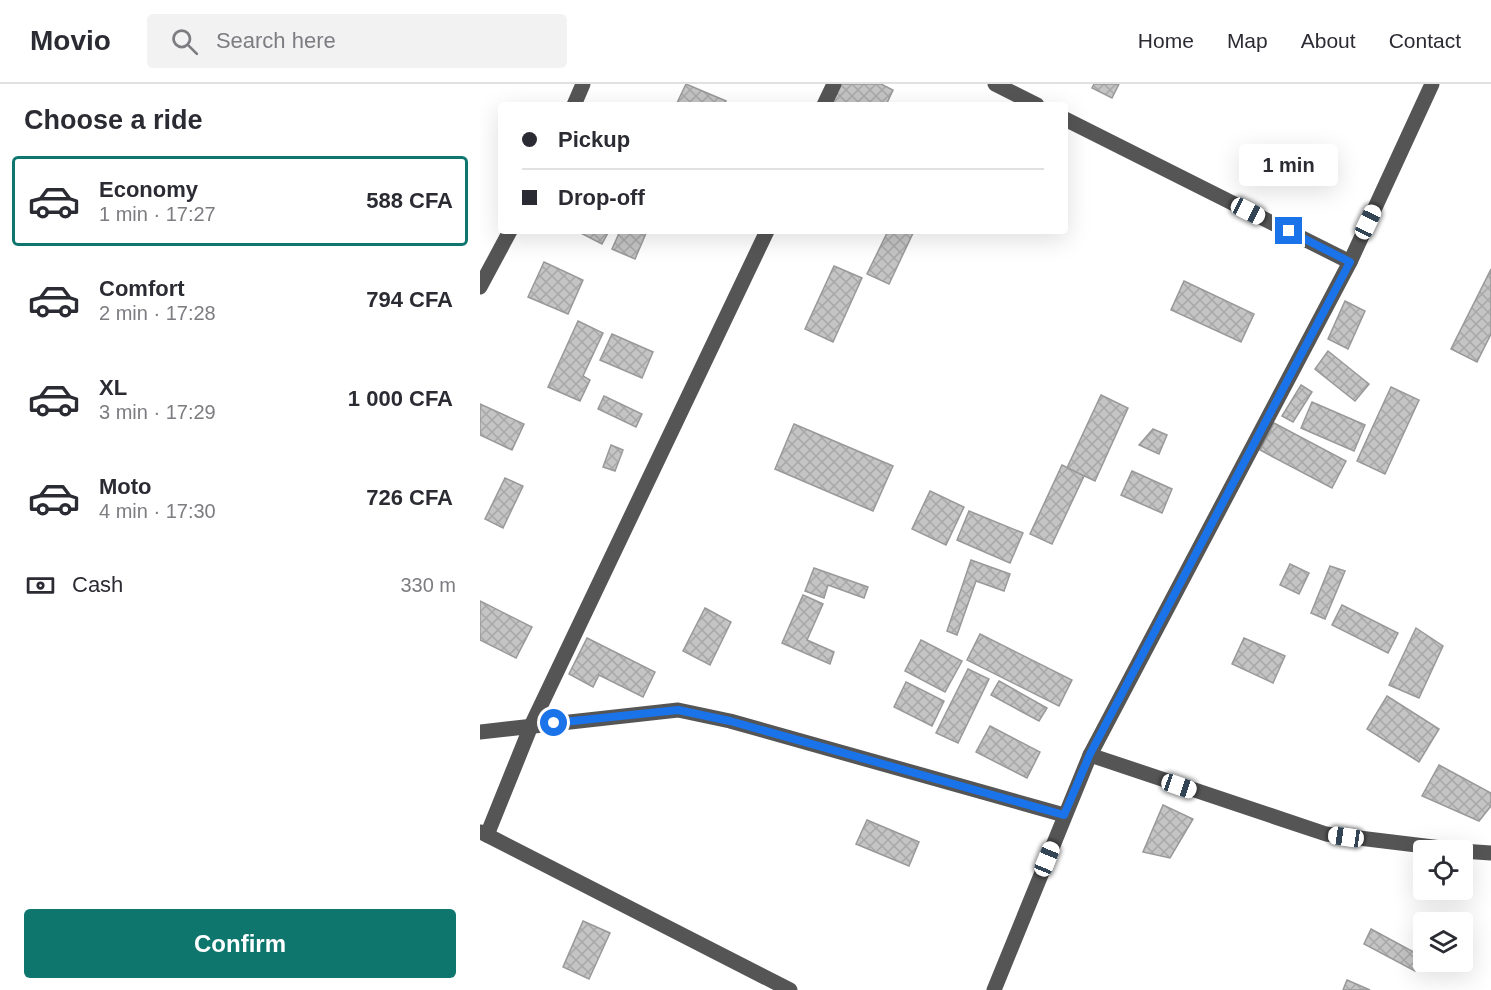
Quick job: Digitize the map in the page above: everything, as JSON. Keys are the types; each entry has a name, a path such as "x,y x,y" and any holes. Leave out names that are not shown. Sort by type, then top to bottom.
{"street":[{"path":"574,102 583,84"},
{"path":"825,102 834,84"},
{"path":"995,84 1031,102"},
{"path":"994,990 1090,754 1350,262 1432,84"},
{"path":"1068,121 1350,262"},
{"path":"480,287 508,234"},
{"path":"766,234 531,726 484,833 790,990"},
{"path":"480,732 678,710 730,721 1064,815"},
{"path":"1090,754 1326,834 1413,845"},
{"path":"1473,852 1491,854"}],"building":[{"path":"686,84 726,101 726,102 677,102"},
{"path":"837,84 881,84 893,90 887,102 830,102"},
{"path":"1094,84 1119,84 1112,98 1092,88"},
{"path":"583,234 607,234 602,244"},
{"path":"619,234 646,234 635,259 612,249"},
{"path":"887,234 913,234 889,284 867,274"},
{"path":"544,262 583,280 568,314 528,297"},
{"path":"834,266 862,278 833,342 805,329"},
{"path":"1491,269 1491,334 1477,362 1451,349"},
{"path":"1184,281 1254,314 1241,342 1171,310"},
{"path":"1345,301 1365,311 1348,349 1328,339"},
{"path":"578,321 603,333 583,376 590,380 580,401 548,387"},
{"path":"612,334 653,352 642,378 600,360"},
{"path":"1328,351 1369,384 1355,401 1315,369"},
{"path":"1301,385 1312,392 1293,422 1282,416"},
{"path":"1391,387 1419,400 1385,474 1357,461"},
{"path":"1101,395 1128,408 1095,481 1067,468"},
{"path":"604,396 642,414 636,427 598,409"},
{"path":"1312,402 1365,425 1354,451 1301,428"},
{"path":"480,404 524,424 512,450 480,435"},
{"path":"1274,423 1346,461 1332,488 1260,450"},
{"path":"794,424 893,466 873,511 775,469"},
{"path":"1153,429 1167,435 1159,454 1139,445"},
{"path":"611,445 623,450 615,471 603,467"},
{"path":"1062,465 1084,476 1052,544 1030,534"},
{"path":"1132,471 1172,489 1162,513 1121,495"},
{"path":"505,478 523,486 503,528 485,519"},
{"path":"930,491 964,507 946,545 912,529"},
{"path":"969,511 1023,533 1010,563 957,540"},
{"path":"971,560 1010,574 1004,591 976,581 957,635 947,631"},
{"path":"1290,564 1309,573 1299,594 1280,585"},
{"path":"1330,566 1345,571 1325,619 1311,613"},
{"path":"814,568 868,587 864,598 828,585 824,598 805,591"},
{"path":"803,595 823,604 807,640 834,652 830,664 782,643"},
{"path":"480,601 532,627 516,658 480,640"},
{"path":"1342,605 1398,633 1388,653 1332,625"},
{"path":"705,608 731,622 710,665 683,651"},
{"path":"1416,628 1443,646 1419,698 1389,685"},
{"path":"980,634 1072,680 1059,706 967,660"},
{"path":"587,638 655,672 643,697 599,675 593,687 569,674"},
{"path":"1244,638 1285,656 1273,683 1232,664"},
{"path":"921,640 962,661 945,692 905,671"},
{"path":"968,669 989,679 958,743 936,733"},
{"path":"999,681 1047,708 1039,721 991,695"},
{"path":"906,682 944,701 932,726 894,707"},
{"path":"1387,696 1439,729 1419,762 1367,729"},
{"path":"990,726 1040,752 1027,778 976,752"},
{"path":"1439,765 1491,793 1491,806 1479,821 1422,796"},
{"path":"1163,805 1193,819 1170,858 1143,852"},
{"path":"867,820 919,842 909,866 856,844"},
{"path":"583,921 610,933 589,979 563,967"},
{"path":"1371,929 1413,952 1413,970 1364,944"},
{"path":"1347,980 1370,990 1343,990"}],"route":[{"path":"554,723 678,710 730,721 1064,815 1090,754 1350,262 1289,231"}]}
